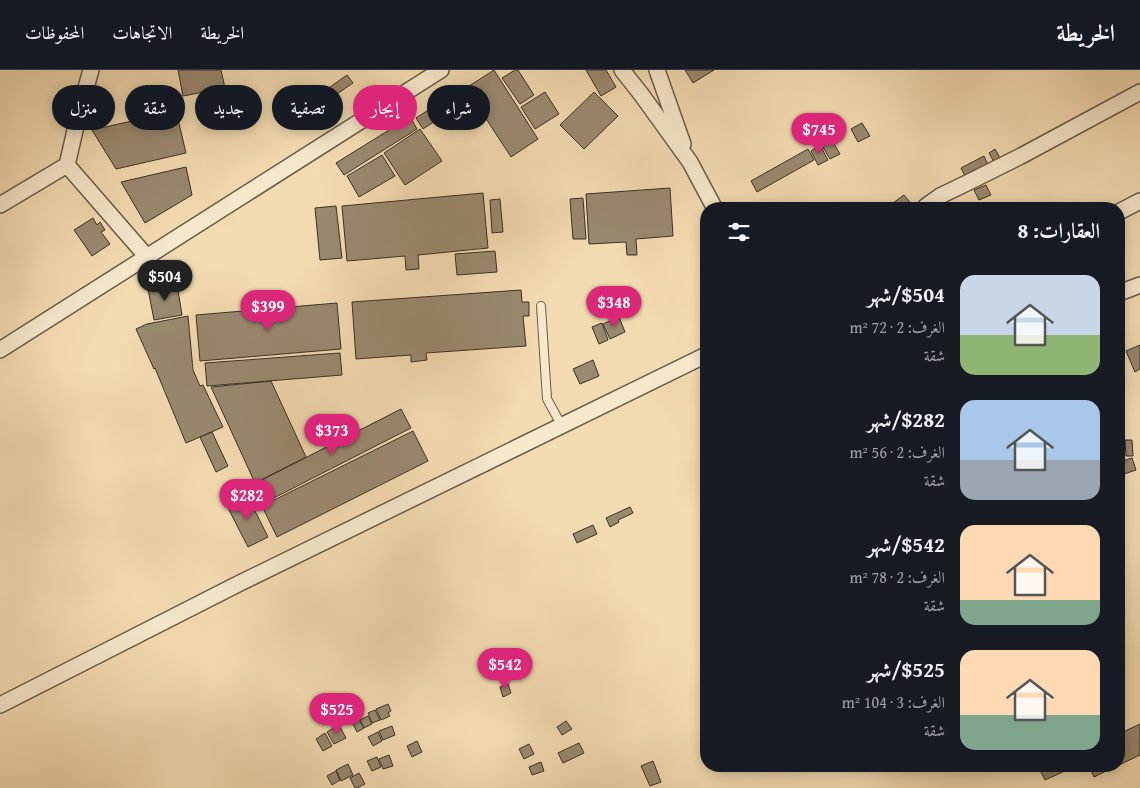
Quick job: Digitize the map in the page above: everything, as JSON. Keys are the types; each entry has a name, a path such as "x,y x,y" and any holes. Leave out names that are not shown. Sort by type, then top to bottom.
{"street":[{"path":"0,205 67,165 91,70"},
{"path":"0,350 441,70"},
{"path":"622,70 690,162"},
{"path":"656,70 690,162 711,202"},
{"path":"932,202 1140,92"},
{"path":"67,165 147,257"},
{"path":"1125,209 1140,201"},
{"path":"1125,291 1140,285"},
{"path":"0,705 240,583 700,358"}],"lane":[{"path":"541,306 547,399 562,426"}],"building":[{"path":"178,70 221,70 224,85 195,85 195,94 185,96 185,85 181,85"},
{"path":"494,70 538,139 511,157 490,125 490,85 471,85"},
{"path":"518,70 534,95 520,104 502,78"},
{"path":"586,70 606,70 616,87 601,96"},
{"path":"685,70 714,70 693,83"},
{"path":"347,75 353,83 343,90 343,85 333,85"},
{"path":"545,92 559,114 535,129 521,107"},
{"path":"594,92 618,116 584,149 560,125"},
{"path":"427,111 427,126 423,129 417,117"},
{"path":"125,123 125,130 181,130 186,153 116,169 92,130 115,130 115,125"},
{"path":"862,123 870,136 858,142 851,129"},
{"path":"420,129 442,161 405,185 384,153"},
{"path":"389,130 415,130 344,175 336,163"},
{"path":"831,139 840,154 830,159 821,144"},
{"path":"820,145 828,160 818,165 811,151"},
{"path":"808,149 814,160 757,192 751,181"},
{"path":"995,149 1000,158 994,162 989,153"},
{"path":"382,155 395,176 359,197 347,176"},
{"path":"984,156 990,169 967,180 961,168"},
{"path":"186,167 192,195 145,223 121,182"},
{"path":"986,185 991,195 979,200 974,190"},
{"path":"670,188 673,236 636,239 637,255 627,255 626,242 589,244 586,194"},
{"path":"483,193 488,248 418,255 419,269 406,270 405,256 347,261 342,206"},
{"path":"904,195 910,202 894,202"},
{"path":"583,198 586,239 573,239 570,199"},
{"path":"500,199 503,232 492,233 490,200"},
{"path":"336,206 342,258 320,260 315,208"},
{"path":"93,218 97,225 100,222 105,230 101,232 110,244 92,256 74,230"},
{"path":"495,251 497,272 457,275 455,254"},
{"path":"177,284 182,315 154,320 148,289"},
{"path":"521,290 522,302 529,302 529,316 523,316 526,346 426,353 427,360 411,362 411,355 356,359 352,302"},
{"path":"337,303 341,349 200,361 196,315"},
{"path":"188,316 193,370 200,386 203,385 223,427 186,443 155,368 136,329 147,324"},
{"path":"619,317 625,332 610,339 603,324"},
{"path":"602,323 608,340 599,344 592,327"},
{"path":"1140,345 1140,369 1135,372 1126,351"},
{"path":"340,353 342,375 207,386 205,363"},
{"path":"593,360 599,376 580,384 573,369"},
{"path":"271,381 306,457 255,483 211,387"},
{"path":"401,409 411,428 262,504 252,485"},
{"path":"413,431 428,461 277,537 262,506"},
{"path":"212,432 228,466 216,472 200,437"},
{"path":"1125,440 1132,440 1133,456 1126,456"},
{"path":"1132,458 1136,470 1125,474 1125,460"},
{"path":"247,495 268,537 248,547 227,506"},
{"path":"630,507 633,513 618,520 619,522 610,527 606,518"},
{"path":"593,525 597,534 577,543 573,534"},
{"path":"508,684 511,693 503,697 500,687"},
{"path":"388,704 391,711 388,713 390,716 381,720 376,709"},
{"path":"375,710 380,720 372,723 368,713"},
{"path":"368,716 372,724 364,728 360,720"},
{"path":"359,720 364,728 357,732 353,724"},
{"path":"566,721 572,729 562,735 557,727"},
{"path":"1140,724 1140,755 1125,762 1125,731"},
{"path":"339,725 346,738 334,744 327,732"},
{"path":"392,726 395,735 383,740 379,731"},
{"path":"378,732 382,741 373,746 368,737"},
{"path":"325,733 332,746 323,751 316,739"},
{"path":"417,741 422,752 412,757 407,746"},
{"path":"579,743 584,753 563,763 558,753"},
{"path":"529,744 534,754 524,759 519,749"},
{"path":"389,755 393,766 383,769 379,759"},
{"path":"377,757 381,767 372,771 367,761"},
{"path":"653,761 661,782 650,786 641,766"},
{"path":"541,762 544,771 532,775 529,767"},
{"path":"348,764 353,775 341,781 336,770"},
{"path":"336,771 340,780 332,785 327,776"},
{"path":"1041,772 1062,772 1045,780"},
{"path":"1092,772 1104,772 1094,777"},
{"path":"359,773 365,784 355,788 350,778"}]}
